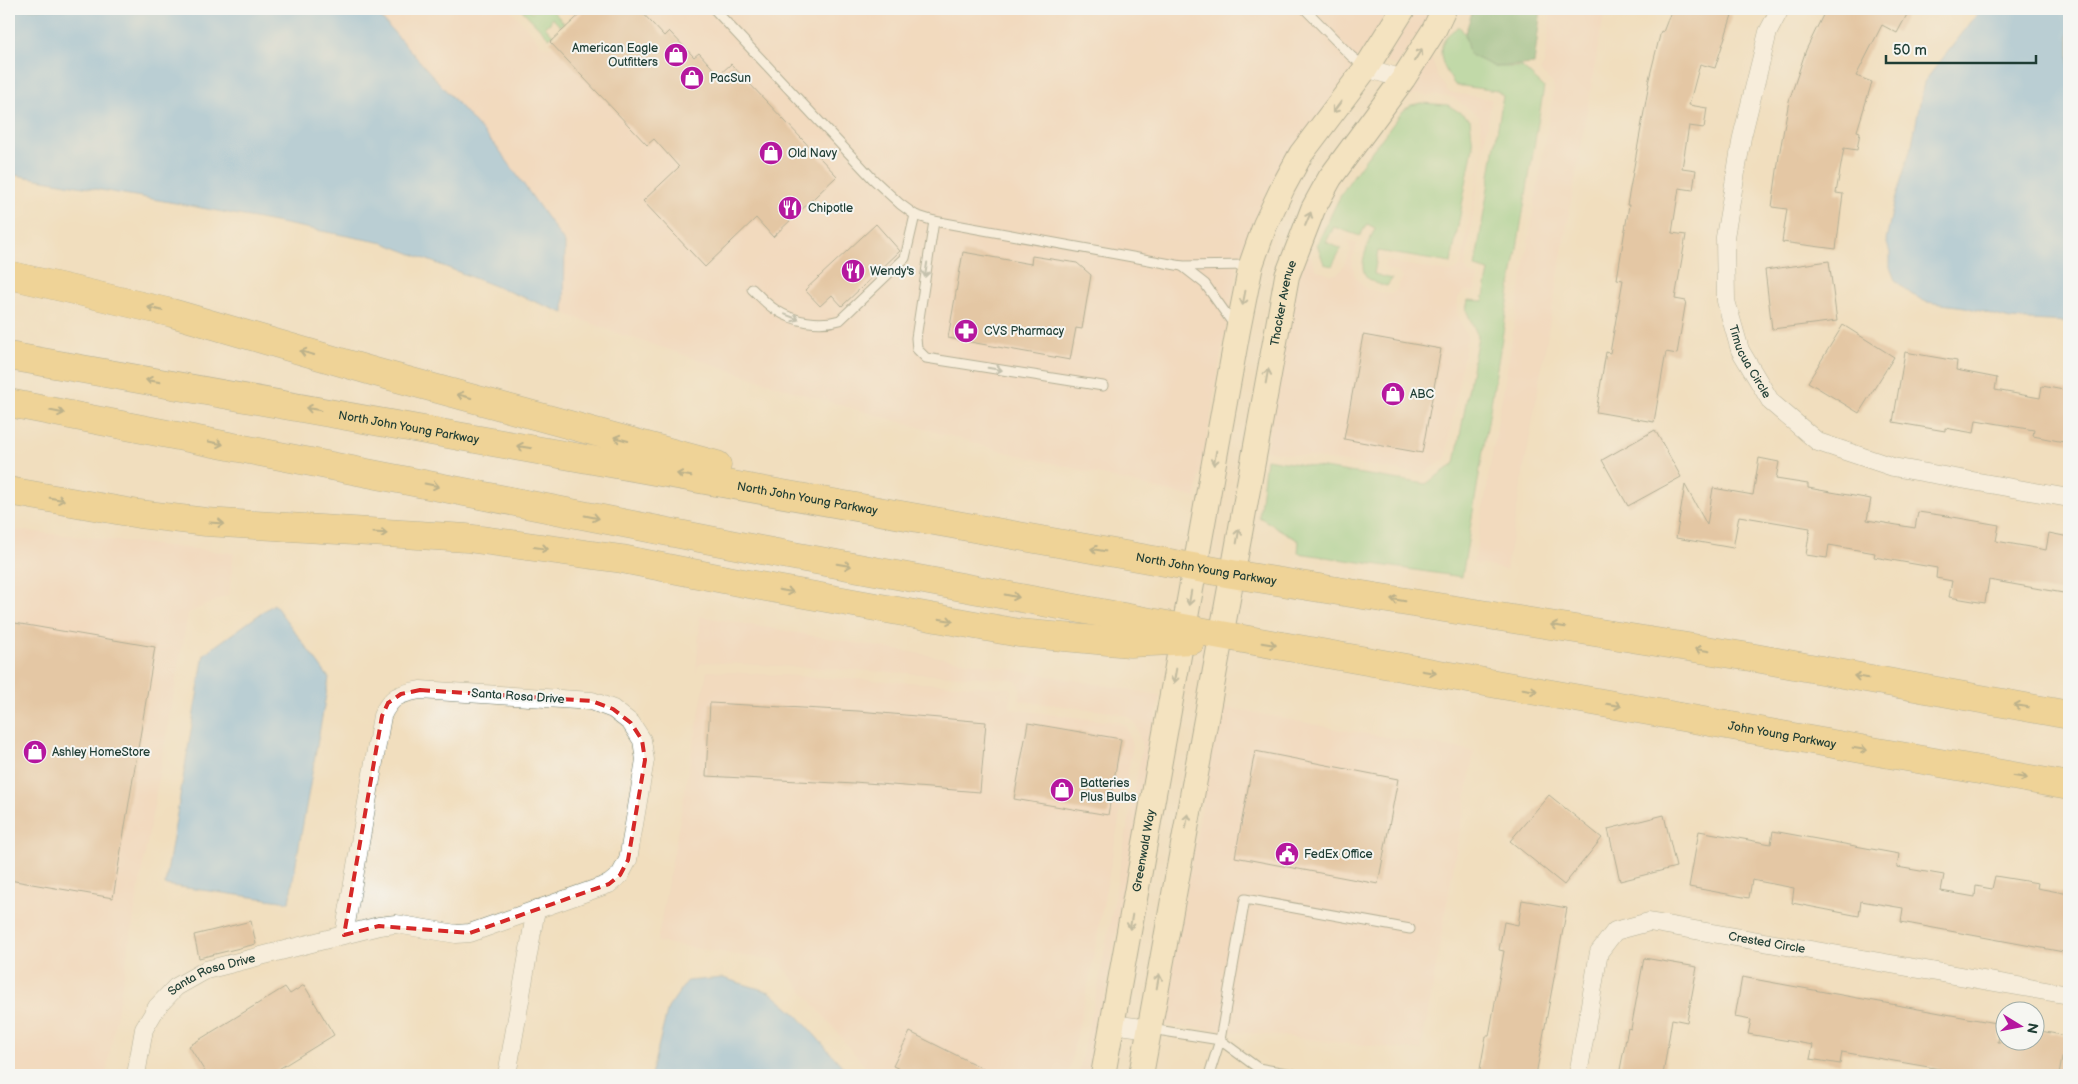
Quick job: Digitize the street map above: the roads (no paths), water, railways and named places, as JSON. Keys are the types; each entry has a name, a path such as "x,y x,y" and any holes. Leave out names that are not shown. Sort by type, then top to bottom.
{"highway":[{"path":"9,275 172,313 375,372 730,468 974,527"},
{"name":"North John Young Parkway","path":"9,356 1232,574 1750,657 2069,714"},
{"path":"9,403 761,550 1183,635"},
{"path":"9,490 138,514 206,522 467,538 622,559 1018,633 1130,643 1183,635 1221,635"},
{"name":"John Young Parkway","path":"1221,635 2069,786"}],"street":[{"path":"1183,635 1238,330 1252,265 1264,225 1301,154 1366,68 1403,9"},
{"name":"Thacker Avenue","path":"1221,635 1287,276 1313,209 1330,178 1403,79 1434,30 1444,9"},
{"name":"Timucua Circle","path":"1780,9 1768,32 1745,127 1725,237 1726,301 1740,350 1771,402 1818,442 1893,467 2069,498"},
{"path":"1366,68 1403,79"},
{"path":"1252,265 1264,271 1271,278 1277,290 1279,312"},
{"name":"Greenwald Way","path":"1102,1075 1183,635"},
{"path":"1141,1075 1221,635"},
{"name":"Santa Rosa Drive","path":"136,1075 144,1029 157,1006 176,988 206,970 344,935 379,926 396,924 456,934 470,933 609,884 620,875 628,860 645,760 642,740 631,723 613,709 592,701 420,690 401,694 388,703 382,716 344,935"},
{"path":"507,1075 536,909"},
{"name":"Crested Circle","path":"1578,1075 1599,952 1616,931 1649,922 2069,994"},
{"path":"1112,1024 1150,1029"}],"lane":[{"path":"714,9 873,179 915,215 934,221 1182,266 1252,265"},
{"path":"1305,9 1351,56 1366,68"},
{"path":"752,289 776,310 802,320 826,324 840,320 905,258 915,215"},
{"path":"934,221 916,338 917,349 926,358 1103,386"},
{"path":"1182,266 1205,284 1238,330"},
{"path":"1209,1075 1220,1040 1245,899 1410,929"},
{"path":"1150,1029 1220,1040 1258,1068 1298,1075"}],"water":[{"path":"9,9 373,9 500,151 565,243 564,313 384,243 181,204 9,174"},
{"path":"1983,9 2069,9 2069,322 2010,319 1965,307 1926,302 1911,294 1895,280 1890,267 1890,253 1886,240 1893,207 1912,144 1924,82"},
{"path":"274,604 329,678 289,902 165,885 204,654"},
{"path":"723,978 770,992 797,1015 850,1075 651,1075 668,1008 687,981"}],"place":[{"name":"American Eagle Outfitters","path":"676,55"},
{"name":"PacSun","path":"692,78"},
{"name":"Old Navy","path":"771,153"},
{"name":"Chipotle","path":"790,208"},
{"name":"Wendy's","path":"853,271"},
{"name":"CVS Pharmacy","path":"966,331"},
{"name":"ABC","path":"1393,394"},
{"name":"Ashley HomeStore","path":"35,752"},
{"name":"Batteries Plus Bulbs","path":"1062,790"},
{"name":"FedEx Office","path":"1287,854"}]}
